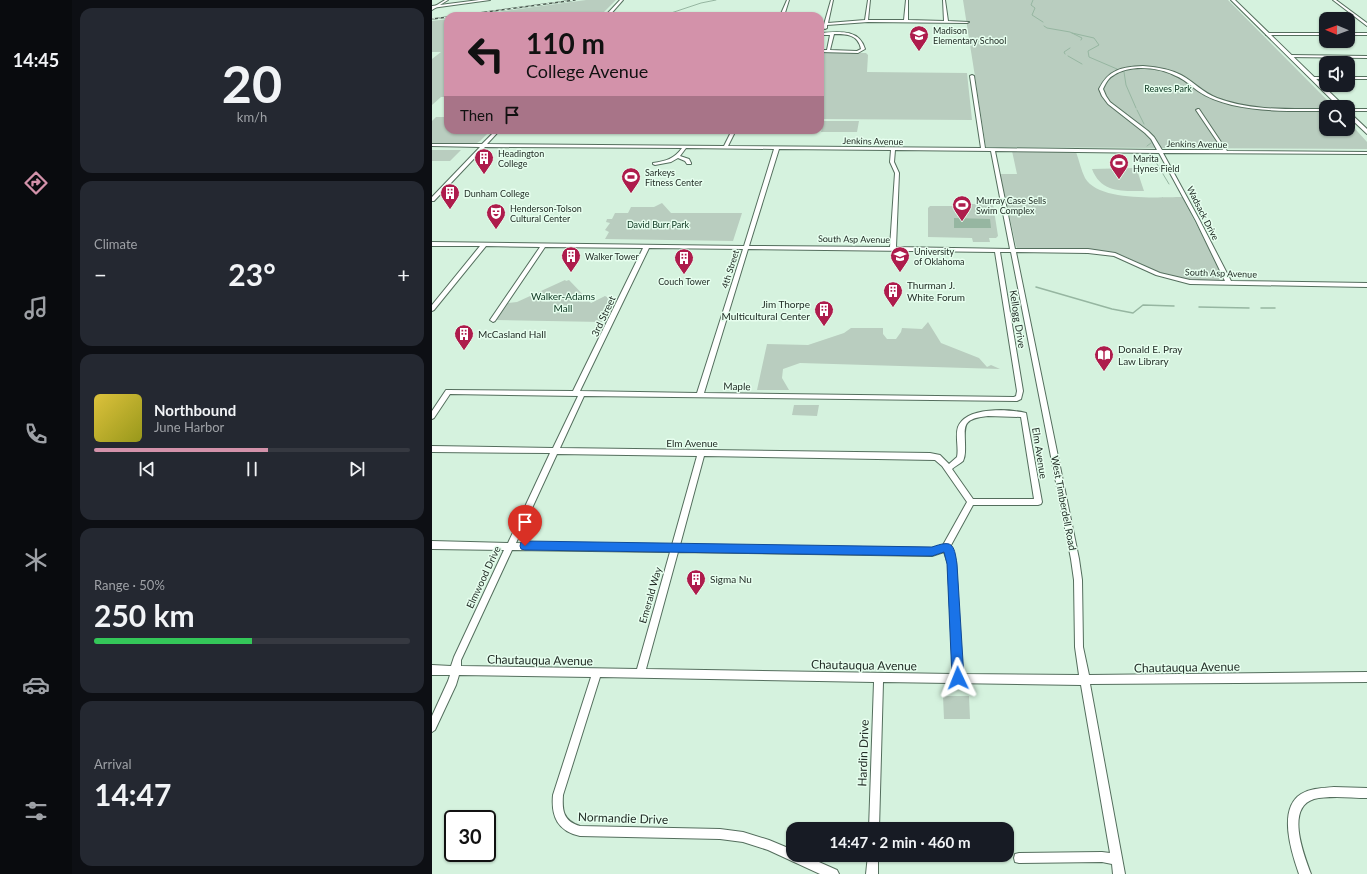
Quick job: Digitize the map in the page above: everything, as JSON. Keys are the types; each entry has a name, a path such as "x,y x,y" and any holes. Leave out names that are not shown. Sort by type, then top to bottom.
{"main road":[{"path":"434,8 488,0"},
{"path":"1233,0 1335,100"},
{"path":"1355,119 1367,132"}],"street":[{"path":"434,8 447,0"},
{"path":"611,12 622,0"},
{"path":"784,12 788,0"},
{"path":"824,29 832,0"},
{"path":"866,21 870,0"},
{"path":"906,21 907,0"},
{"path":"944,0 946,21"},
{"path":"1334,0 1367,25"},
{"path":"443,3 442,5 449,5"},
{"path":"826,24 866,21 967,22"},
{"path":"824,34 854,35 863,46 862,51 824,52"},
{"path":"828,52 832,34"},
{"path":"1267,34 1319,34"},
{"path":"1355,34 1367,34"},
{"path":"1290,56 1367,56"},
{"name":"Wadsack Drive","path":"1229,283 1161,151 1148,132 1111,106 1102,96 1101,89 1103,81 1114,72 1134,68 1164,71 1187,80 1195,88 1212,98 1247,107 1266,110 1319,110"},
{"path":"972,76 983,150"},
{"path":"1312,78 1319,78"},
{"path":"1355,78 1367,78"},
{"path":"1198,110 1226,152"},
{"path":"1355,111 1367,110"},
{"path":"432,200 494,134"},
{"path":"726,147 732,134"},
{"name":"Jenkins Avenue","path":"432,145 1367,153"},
{"path":"655,164 669,162 679,157 685,147"},
{"name":"4th Street","path":"700,395 777,148"},
{"path":"893,149 892,162 897,173 893,248"},
{"name":"West Timberdell Road","path":"993,150 1075,559 1078,580 1078,639 1119,874"},
{"name":"Jenkins Avenue","path":"1314,153 1367,156"},
{"path":"679,157 687,160 689,163"},
{"name":"South Asp Avenue","path":"432,244 1078,250 1103,252 1125,258 1158,274 1173,279 1190,282 1367,285"},
{"path":"432,309 484,245"},
{"path":"493,320 544,245"},
{"name":"3rd Street","path":"561,438 579,394 647,246"},
{"name":"Kellogg Drive","path":"997,250 1020,391"},
{"name":"Maple","path":"432,416 448,392 1009,400 1017,398 1020,391"},
{"name":"Elm Avenue","path":"432,449 926,455 937,457 948,468 971,498 971,502 1038,502 1024,415 984,413 969,417 962,427 960,459 948,468"},
{"name":"Elmwood Drive","path":"432,728 453,682 457,660 561,438"},
{"name":"Emerald Way","path":"640,673 701,453"},
{"path":"432,545 932,552 946,547 971,502"},
{"path":"946,547 950,554 952,564 958,678"},
{"name":"Chautauqua Avenue","path":"432,670 1084,680 1367,677"},
{"name":"Normandie Drive","path":"597,673 558,795 558,813 567,826 580,831 720,834 743,837 769,845 833,874"},
{"name":"Hardin Drive","path":"874,822 879,677"},
{"path":"1305,874 1294,836 1293,822 1294,813 1301,802 1306,797 1314,794 1341,792 1367,793"},
{"path":"1019,858 1116,859"},
{"path":"872,874 873,862"}],"green space":[{"path":"586,0 616,0 604,12 498,12"},
{"name":"Reaves Park","path":"963,0 1228,0 1327,100 1319,100 1319,136 1355,136 1355,129 1367,142 1367,149 986,147"},
{"path":"444,20 444,97 441,97 432,105 432,59 441,52 432,52 432,21"},
{"path":"824,53 866,53 868,55 867,72 967,73 972,120 824,119"},
{"path":"436,117 444,117 444,134 487,134 477,143 432,145 432,121"},
{"path":"824,121 859,121 857,132 824,132"},
{"path":"432,150 461,150 450,161 432,161"},
{"path":"1012,151 1076,152 1085,178 1092,186 1103,191 1116,195 1182,197 1226,281 1187,280 1165,275 1126,257 1104,251 1017,248 1000,174 1017,174"},
{"name":"Marita Hynes Field","path":"1133,168 1137,170 1144,191 1128,191 1107,187 1096,177 1092,169"},
{"name":"David Burr Park","path":"662,203 671,213 742,213 733,241 605,239 609,232 605,230 610,223 606,222 607,219 612,219 615,213 628,213 631,207 654,207"},
{"name":"Murray Case Sells Swim Complex","path":"959,204 993,204 998,236 996,238 989,238 990,242 973,242 972,238 928,237 928,208 930,206 957,206"},
{"name":"Walker-Adams Mall","path":"565,280 569,280 591,303 605,296 612,300 602,322 496,320 508,303 517,302"},
{"path":"928,322 941,343 979,358 987,367 991,365 1000,369 800,363 783,369 782,378 789,390 757,390 767,344 808,345 844,333 851,328 883,328 883,334 887,339 896,339 902,328 922,329"},
{"path":"794,405 819,405 817,416 792,415"},
{"path":"943,696 969,696 970,719 944,719"}],"shaded area":[{"path":"954,218 990,219 991,228 954,228"}],"waterway":[{"path":"674,12 701,3 716,0"},
{"path":"1033,0 1031,5 1035,8 1032,15 1043,22"},
{"path":"1044,26 1047,28 1072,33"},
{"path":"1072,33 1094,38 1099,45 1088,51 1089,57 1117,69"},
{"path":"1072,33 1082,38 1081,40"},
{"path":"1065,54 1064,52 1070,48"},
{"path":"1068,56 1082,64"},
{"path":"1124,72 1126,85 1136,108"},
{"path":"1137,110 1144,124"},
{"path":"1147,146 1151,143"},
{"path":"1151,154 1169,184"},
{"path":"1036,287 1112,309 1133,313 1143,305 1174,306"},
{"path":"1199,307 1249,308"},
{"path":"1261,308 1275,308"}],"railway":[{"path":"486,12 575,0"},
{"path":"432,19 444,18"}],"place":[{"name":"Madison Elementary School","path":"919,52"},
{"name":"Headington College","path":"484,175"},
{"name":"Marita Hynes Field","path":"1119,180"},
{"name":"Sarkeys Fitness Center","path":"631,194"},
{"name":"Dunham College","path":"450,210"},
{"name":"Murray Case Sells Swim Complex","path":"962,222"},
{"name":"Henderson-Tolson Cultural Center","path":"496,230"},
{"name":"Walker Tower","path":"571,273"},
{"name":"University of Oklahoma","path":"900,273"},
{"name":"Couch Tower","path":"684,275"},
{"name":"Thurman J. White Forum","path":"893,308"},
{"name":"Jim Thorpe Multicultural Center","path":"824,327"},
{"name":"McCasland Hall","path":"464,351"},
{"name":"Donald E. Pray Law Library","path":"1104,372"},
{"name":"Sigma Nu","path":"696,596"}],"route":[{"path":"525,546 932,552 946,547 950,554 952,564 958,678"}]}
